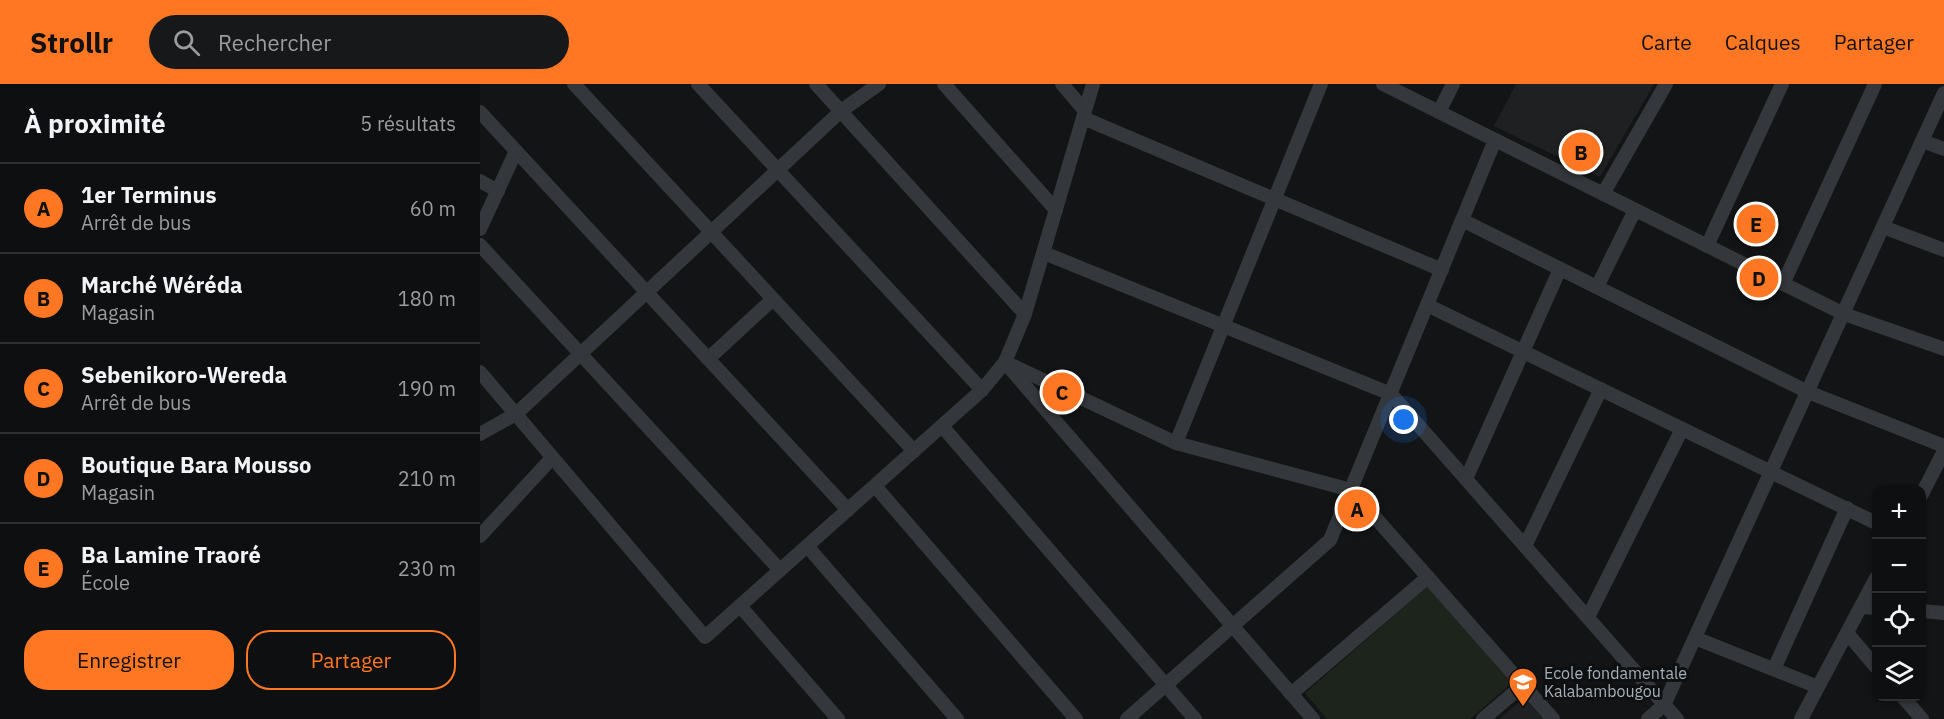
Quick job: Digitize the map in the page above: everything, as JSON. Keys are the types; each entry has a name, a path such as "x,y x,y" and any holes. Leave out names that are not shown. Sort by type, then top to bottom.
{"street":[{"path":"574,84 914,451"},
{"path":"698,84 982,390"},
{"path":"816,84 1025,314"},
{"path":"480,434 516,414 841,111 879,84"},
{"path":"944,84 1056,210"},
{"path":"1062,84 1084,114 1442,270"},
{"path":"480,372 705,637 982,390 1005,362 1025,314 1044,254 1093,84"},
{"path":"1176,443 1321,84"},
{"path":"1383,84 1844,314 1944,349"},
{"path":"1439,112 1453,84"},
{"path":"1603,194 1666,84"},
{"path":"1707,246 1782,84"},
{"path":"1783,284 1875,84"},
{"path":"1648,719 1664,705 1944,93"},
{"path":"480,112 848,510"},
{"path":"1127,719 1330,540 1495,140"},
{"path":"1922,141 1944,149"},
{"path":"480,229 516,151"},
{"path":"480,181 498,191"},
{"path":"1597,287 1635,210"},
{"path":"1462,220 1808,392 1944,446"},
{"path":"1883,227 1944,250"},
{"path":"480,245 780,570"},
{"path":"1044,254 1391,394 1677,719"},
{"path":"1466,479 1560,269"},
{"path":"708,359 773,299"},
{"path":"1427,305 1872,520"},
{"path":"1005,362 1176,443 1351,490 1553,719"},
{"path":"1005,362 1313,719"},
{"path":"1525,546 1601,389"},
{"path":"942,426 1195,719"},
{"path":"1588,617 1683,429"},
{"path":"1926,486 1944,452"},
{"path":"480,536 552,458"},
{"path":"875,486 1076,719"},
{"path":"1774,669 1846,508"},
{"path":"807,546 957,719"},
{"path":"1291,694 1428,577"},
{"path":"1802,719 1872,586"},
{"path":"740,606 838,719"},
{"path":"1861,607 1872,608"},
{"path":"1926,611 1944,613"},
{"path":"1847,633 1872,662"},
{"path":"1695,638 1818,687"},
{"path":"1483,719 1523,685"},
{"path":"1906,701 1922,719"}],"shaded area":[{"path":"1516,84 1654,84 1600,177 1494,126"},
{"path":"1428,586 1512,683 1470,719 1327,719 1305,693"},
{"name":"Ecole fondamentale Kalabambougou","path":"1524,698 1543,719 1499,719"}],"place":[{"name":"Marché Wéréda","path":"1581,152"},
{"name":"Ba Lamine Traoré","path":"1756,224"},
{"name":"Boutique Bara Mousso","path":"1759,278"},
{"name":"Sebenikoro-Wereda","path":"1062,392"},
{"name":"1er Terminus","path":"1357,509"},
{"name":"Ecole fondamentale Kalabambougou","path":"1523,708"}]}
